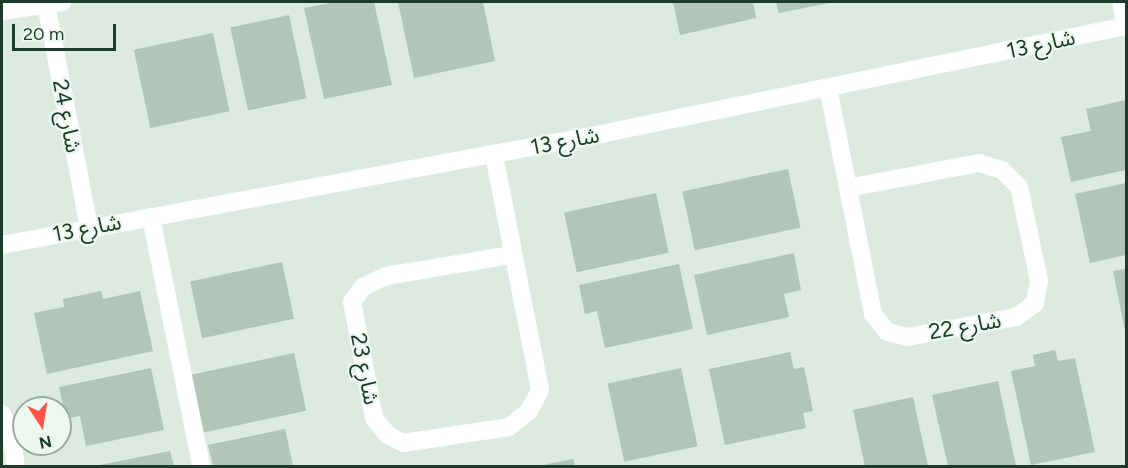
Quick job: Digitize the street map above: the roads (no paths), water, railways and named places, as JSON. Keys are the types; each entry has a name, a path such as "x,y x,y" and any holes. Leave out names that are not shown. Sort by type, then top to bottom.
{"street":[{"path":"1121,2 1126,26"},
{"name":"شارع 24","path":"2,11 54,3 89,227"},
{"name":"شارع 13","path":"2,245 89,227 494,155 1126,26"},
{"name":"شارع 22","path":"828,87 848,188 873,314 887,332 908,337 1016,317 1035,303 1039,280 1019,187 1002,170 979,164 848,188"},
{"name":"23 شارع","path":"494,155 540,390 529,411 509,427 403,443 387,434 374,418 352,302 363,287 386,276 512,255"},
{"path":"151,217 201,466"},
{"path":"2,414 11,435 16,466"}]}
